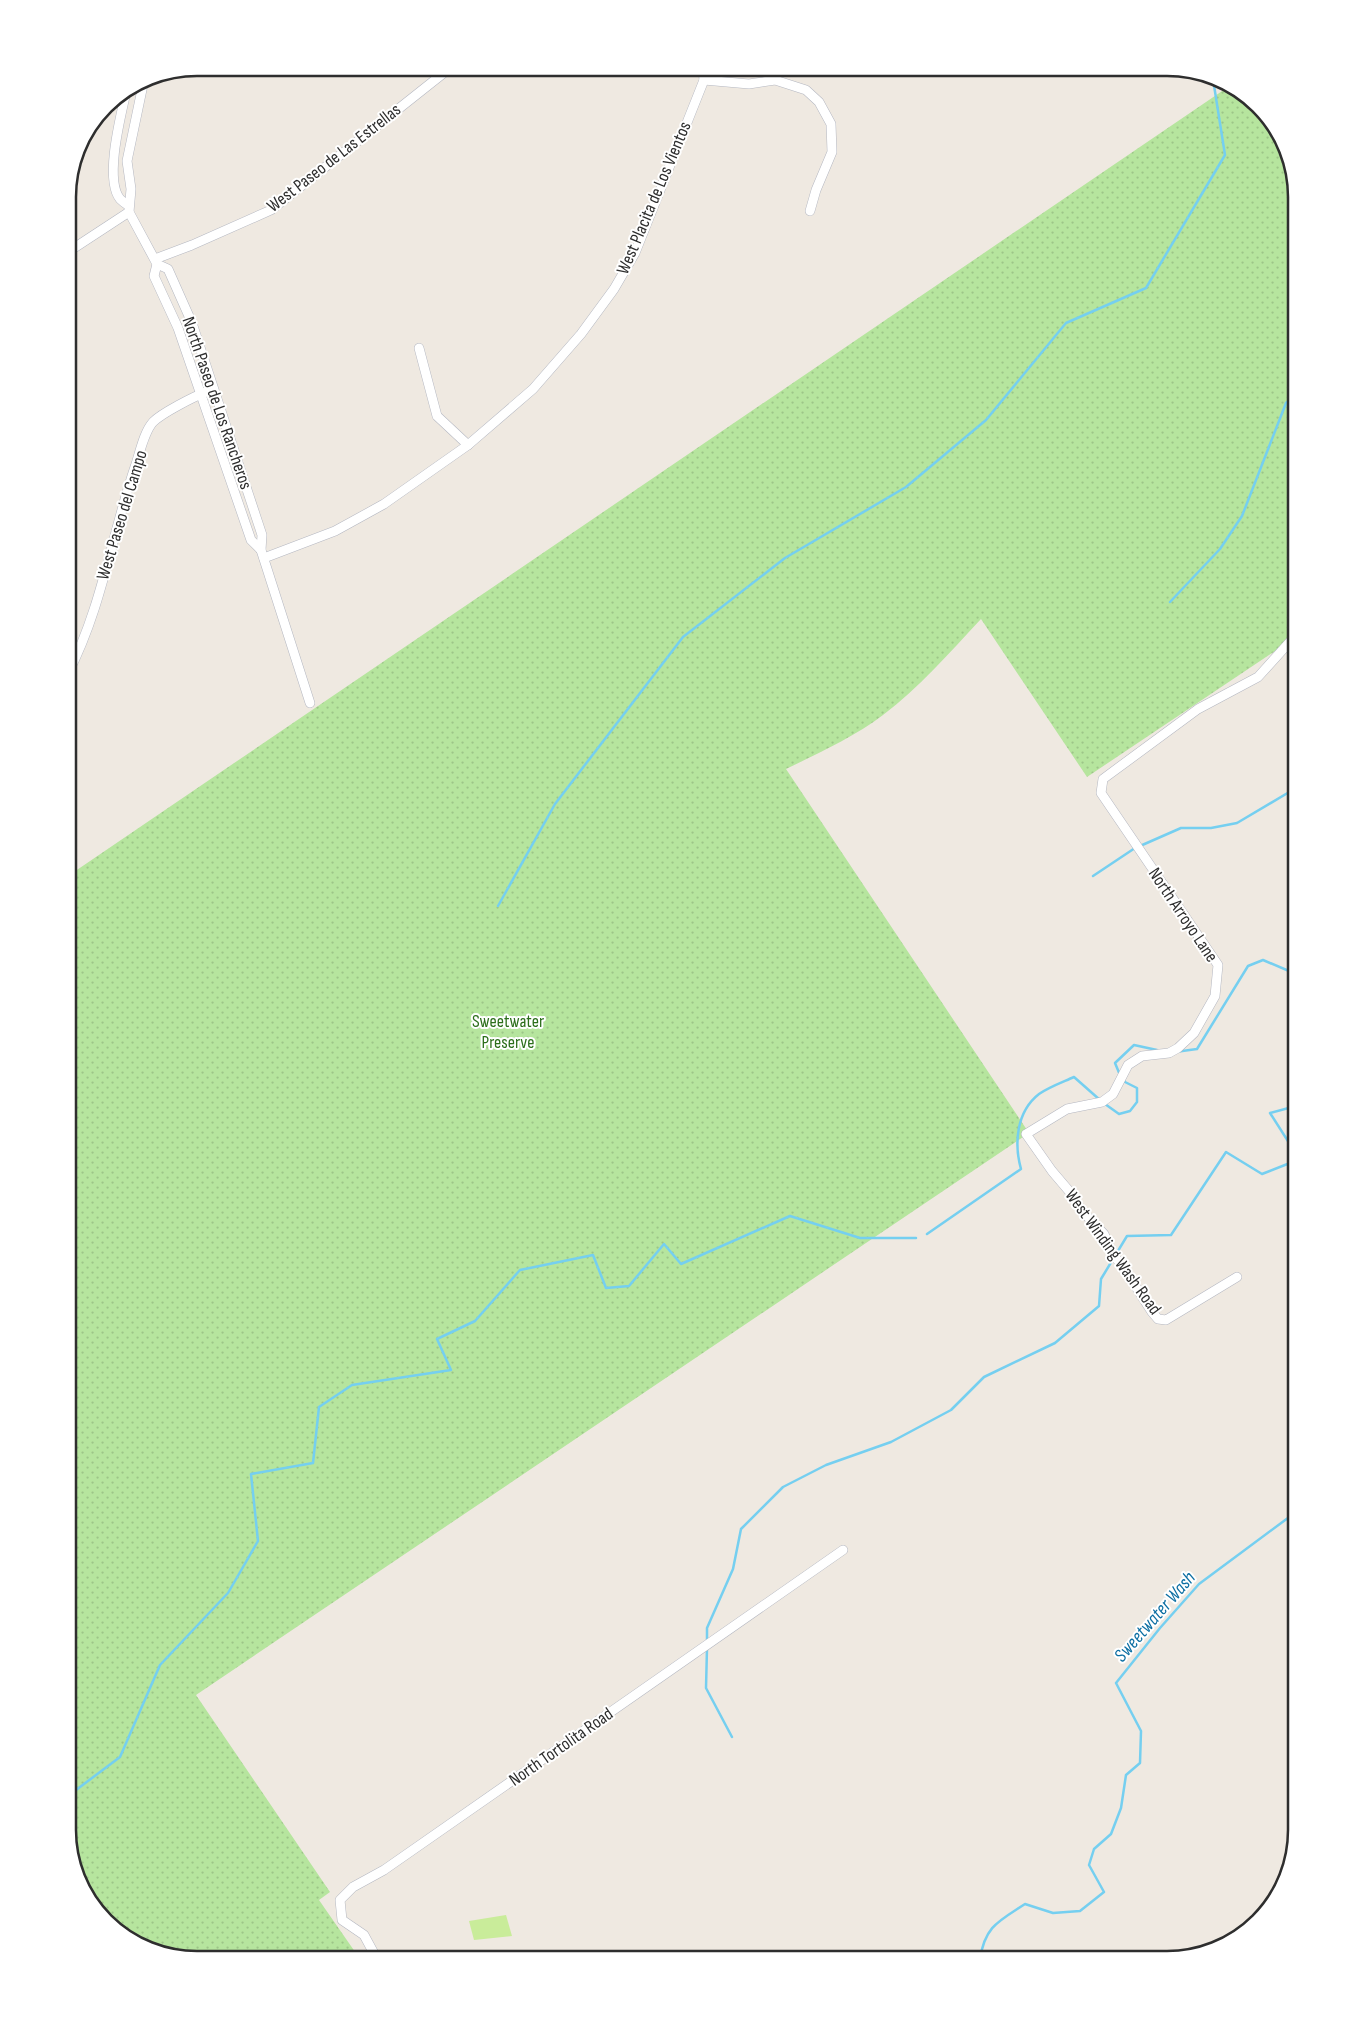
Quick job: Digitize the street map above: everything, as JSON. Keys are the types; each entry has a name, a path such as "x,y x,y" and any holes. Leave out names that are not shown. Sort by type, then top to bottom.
{"street":[{"name":"West Paseo de Las Estrellas","path":"156,262 271,210 440,76"},
{"path":"703,77 704,80 749,84 775,80 806,90 819,102 831,124 832,152 816,190 810,211"},
{"name":"West Placita de Los Vientos","path":"263,554 335,531 384,504 468,445 533,389 574,343 614,289 635,252 704,80"},
{"name":"North Paseo de Los Rancheros","path":"129,209 130,189 127,161 142,90"},
{"name":"North Paseo de Los Rancheros","path":"124,102 114,144 114,180 118,198 129,209 156,262 168,269 192,323 262,535 263,554 310,703"},
{"path":"77,246 129,209"},
{"name":"North Paseo de Los Rancheros","path":"156,262 154,276 178,328 251,540 263,554"},
{"path":"419,348 437,416 468,445"},
{"name":"West Paseo del Campo","path":"77,655 95,606 127,489 148,429 158,418 200,394 213,389"},
{"name":"North Arroyo Lane","path":"1026,1134 1067,1108 1102,1102 1113,1094 1128,1065 1142,1056 1169,1053 1178,1048 1194,1033 1216,996 1218,965 1101,793 1103,779 1198,710 1258,677 1288,644"},
{"name":"West Winding Wash Road","path":"1026,1134 1052,1171 1070,1191 1082,1211 1104,1234 1113,1255 1122,1265 1152,1312 1158,1318 1166,1320 1237,1276"},
{"name":"North Tortolita Road","path":"372,1950 364,1935 342,1920 340,1900 353,1887 384,1870 843,1550"}],"green space":[{"name":"Sweetwater Preserve","path":"1223,90 1252,112 1272,137 1284,166 1288,197 1288,642 1087,777 981,619 922,681 883,715 848,738 786,769 1029,1133 196,1695 330,1892 319,1900 354,1950 189,1950 158,1944 130,1930 106,1909 92,1890 80,1861 76,1830 77,870"},
{"path":"506,1915 512,1936 474,1940 469,1921"}],"waterway":[{"path":"498,906 555,804 683,637 785,558 906,487 986,420 1066,323 1146,288 1225,155 1214,86"},
{"path":"1170,602 1220,549 1242,516 1288,401"},
{"path":"1140,846 1181,828 1211,828 1237,823 1288,793"},
{"path":"1093,876 1135,848"},
{"path":"1175,1052 1197,1049 1248,966 1263,960 1288,971"},
{"path":"1120,1075 1115,1063 1134,1045 1157,1050"},
{"path":"927,1234 1021,1169 1018,1149 1021,1119 1031,1101 1039,1094 1074,1077 1100,1100"},
{"path":"1105,1104 1119,1114 1130,1111 1137,1102 1137,1088 1123,1079"},
{"path":"1288,1108 1270,1113 1288,1141"},
{"path":"707,1642 707,1628 733,1569 741,1529 783,1487 826,1465 891,1442 951,1410 984,1377 1055,1343 1099,1306 1101,1279 1127,1236 1171,1235 1226,1152 1262,1174 1288,1164"},
{"path":"76,1790 120,1757 160,1665 228,1593 258,1541 251,1474 313,1463 319,1407 352,1385 451,1370 437,1339 475,1321 520,1270 593,1255 606,1288 629,1286 664,1244 681,1264 790,1216 860,1238 916,1238"},
{"name":"Sweetwater Wash","path":"981,1951 985,1939 995,1926 1025,1904 1053,1913 1080,1911 1104,1892 1089,1865 1094,1849 1111,1834 1121,1808 1126,1775 1140,1763 1141,1731 1116,1683 1160,1628 1199,1584 1288,1518"},
{"path":"707,1648 706,1688 732,1737"}]}
